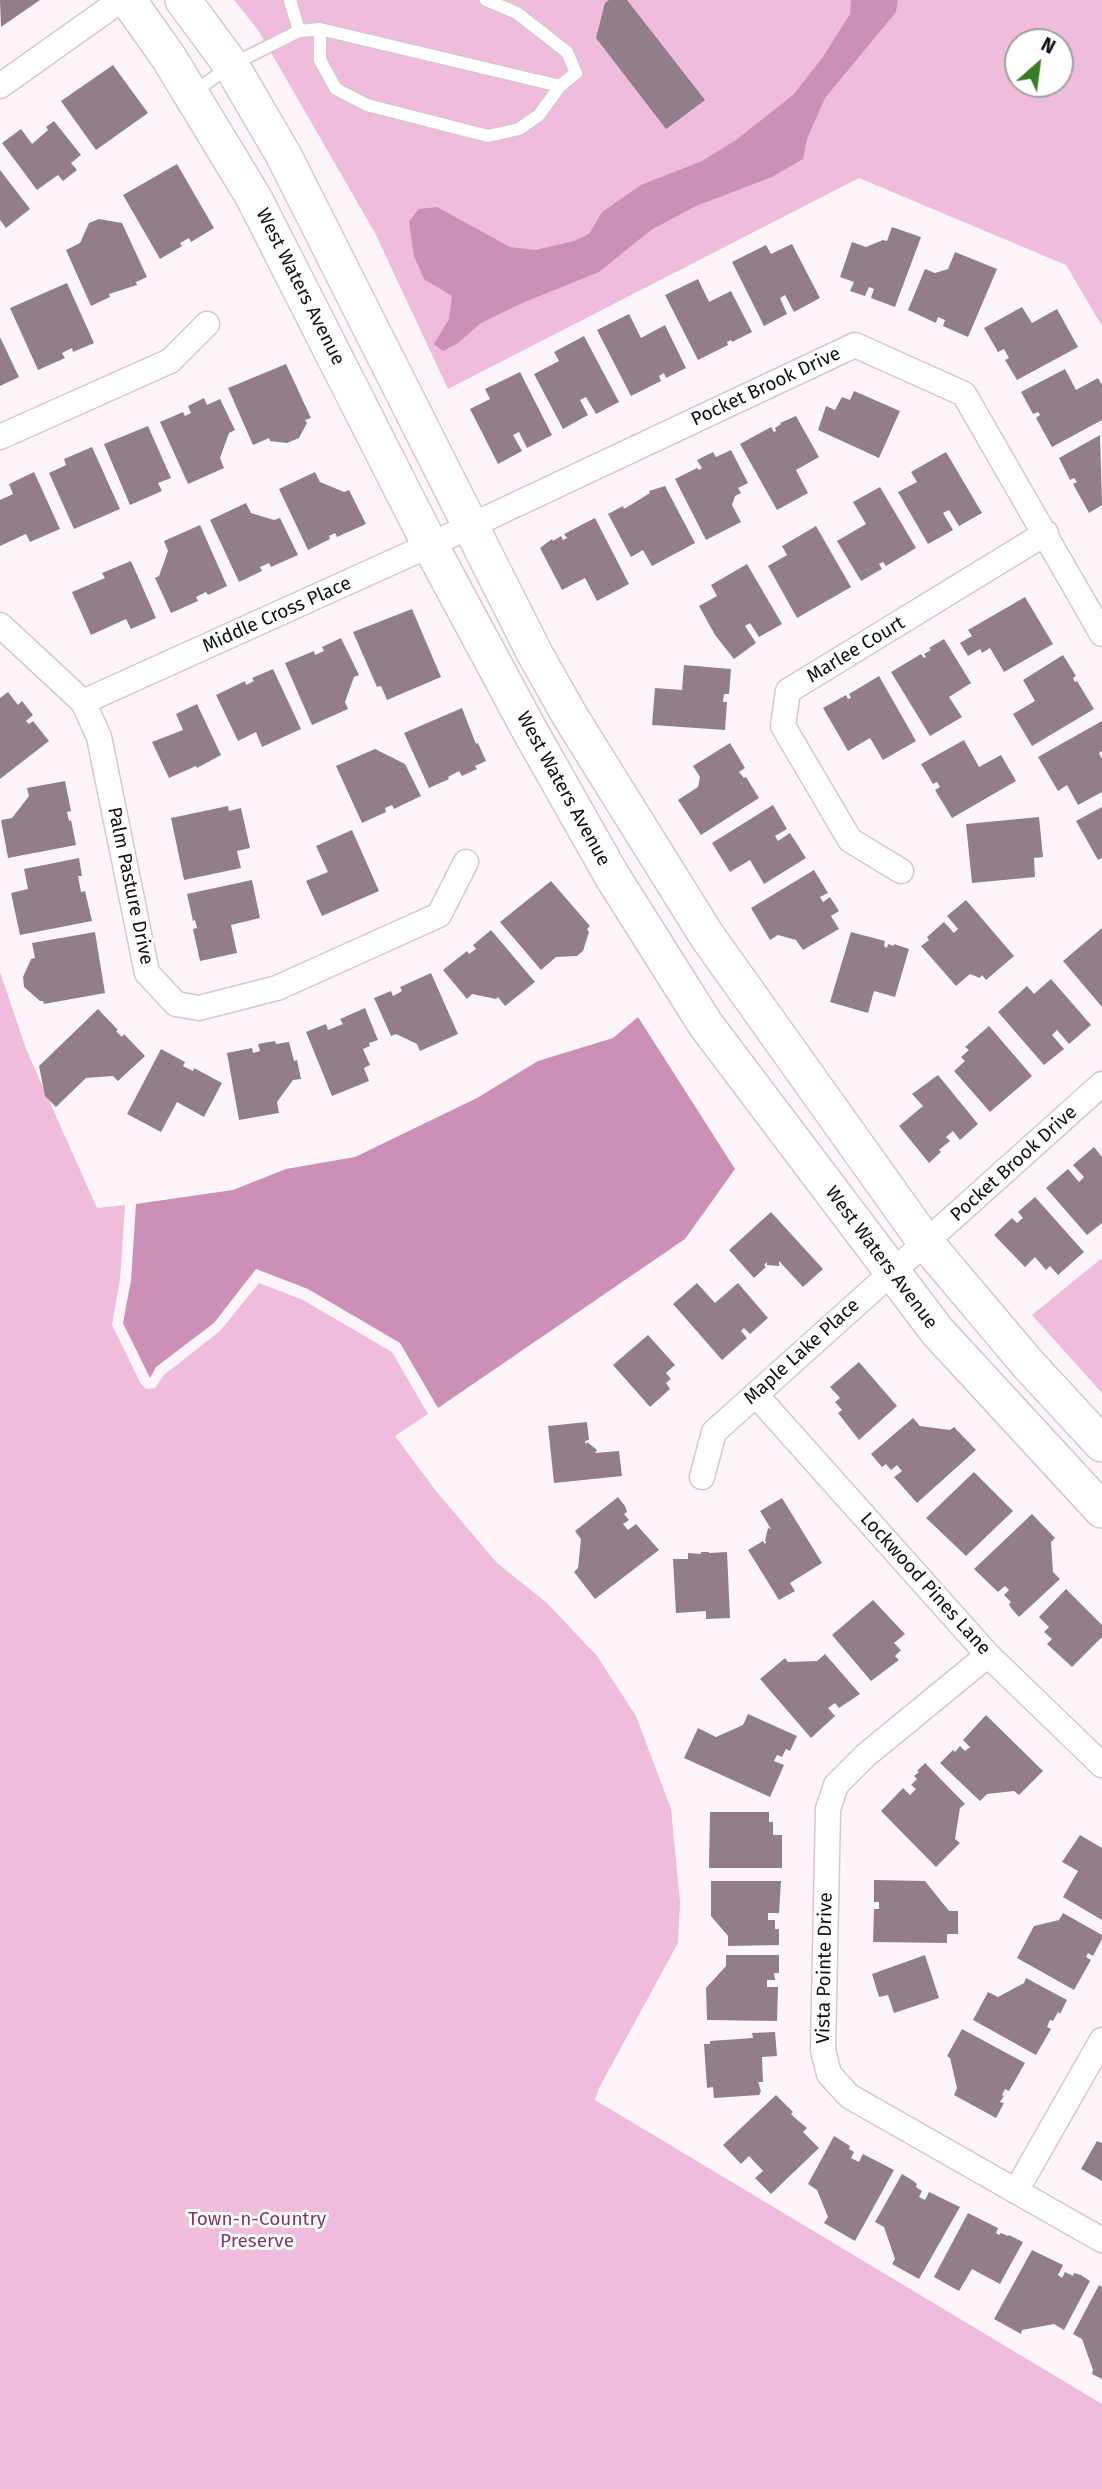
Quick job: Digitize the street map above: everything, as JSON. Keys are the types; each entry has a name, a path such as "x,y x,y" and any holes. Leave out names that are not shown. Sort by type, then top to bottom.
{"street":[{"path":"0,86 121,0"},
{"name":"West Waters Avenue","path":"128,0 169,58 254,198 430,545 530,731 633,911 706,1025 937,1331 1102,1510"},
{"path":"183,0 232,65 284,156 535,654 707,936 926,1243 1028,1364 1102,1444"},
{"path":"0,437 170,361 207,324"},
{"name":"Pocket Brook Drive","path":"471,526 855,345 964,394 1102,634"},
{"name":"Middle Cross Place","path":"83,702 471,526"},
{"name":"Marlee Court","path":"901,871 850,840 783,726 788,691 1046,533"},
{"name":"Palm Pasture Drive","path":"0,625 83,702 99,737 147,973 176,1004 199,1008 277,988 439,915 466,862"},
{"name":"Pocket Brook Drive","path":"926,1243 1102,1084"},
{"name":"Maple Lake Place","path":"702,1477 714,1432 891,1271 926,1243"},
{"name":"Lockwood Pines Lane","path":"756,1395 988,1655 1102,1765"},
{"name":"Vista Pointe Drive","path":"988,1655 866,1755 836,1785 828,1809 823,2050 829,2074 849,2096 1102,2240"},
{"path":"1016,2191 1102,2040"}],"lane":[{"path":"290,0 299,31"},
{"path":"320,29 320,60 336,89 367,105 488,136 519,129 539,115 560,86 576,73 567,52 517,13 486,0"},
{"path":"191,94 232,65 299,31 320,29 560,86"}],"green space":[{"path":"234,0 1102,0 1102,326 1066,265 859,178 448,389 375,233 258,30"},
{"name":"Town-n-Country Preserve","path":"0,972 26,1049 97,1208 125,1205 120,1279 112,1325 141,1384 146,1389 155,1388 164,1375 220,1331 259,1283 303,1300 392,1352 428,1414 395,1436 436,1491 497,1563 547,1603 597,1656 636,1716 671,1809 680,1902 678,1943 595,2100 1102,2404 1102,2489 0,2489"},
{"path":"1102,1258 1102,1393 1032,1315"}],"shaded area":[{"path":"851,0 898,0 896,12 825,98 807,139 803,159 772,177 696,206 651,230 599,272 481,323 458,343 443,351 434,344 449,319 452,296 424,279 414,256 409,221 419,209 437,207 510,247 535,250 574,241 589,234 602,212 641,185 702,161 736,140 793,95 823,57 850,14"},
{"path":"638,1017 735,1169 685,1239 438,1408 400,1343 308,1289 256,1269 214,1323 156,1367 150,1378 123,1323 131,1280 136,1204 233,1190 286,1169 355,1157 477,1098 538,1061 613,1038"}],"building":[{"path":"0,0 40,0 1,27"},
{"path":"609,0 627,0 705,100 666,129 596,38 605,3"},
{"path":"113,65 148,113 96,150 61,101"},
{"path":"54,121 81,155 71,163 77,170 63,181 58,175 37,190 2,143 21,129 32,144"},
{"path":"177,164 214,228 191,242 189,238 180,243 182,246 160,259 123,195"},
{"path":"0,170 30,209 6,228 0,220"},
{"path":"99,219 122,223 147,277 136,282 137,285 109,294 110,297 91,306 66,250 80,243 89,223"},
{"path":"892,227 921,237 895,307 871,298 874,289 869,287 865,296 850,291 854,282 840,277 852,242 866,247 887,241"},
{"path":"792,244 820,298 794,312 785,295 780,298 787,314 764,326 732,262 766,245 771,254"},
{"path":"955,252 997,269 968,337 943,326 945,320 938,317 936,323 908,310 925,269 935,273 948,269"},
{"path":"698,279 709,302 731,291 752,332 727,342 728,345 698,360 665,295"},
{"path":"67,283 94,343 73,352 72,348 62,353 65,358 38,370 10,308"},
{"path":"1022,307 1032,323 1057,309 1078,347 1017,380 1005,360 1009,358 1004,349 998,352 984,328"},
{"path":"629,314 641,338 665,325 686,368 666,378 664,373 659,376 661,381 631,396 597,330"},
{"path":"584,336 619,402 596,414 586,397 580,400 588,415 563,429 534,374 559,361 554,352"},
{"path":"0,337 19,377 0,386"},
{"path":"286,364 311,418 305,420 307,423 299,438 287,443 270,441 269,438 253,445 228,388"},
{"path":"1065,369 1076,390 1098,378 1102,385 1102,420 1052,447 1036,418 1040,415 1038,412 1033,414 1021,392"},
{"path":"520,372 552,435 527,448 519,432 513,435 522,451 498,464 470,409 490,399 485,389"},
{"path":"854,391 900,411 879,458 818,430 826,406 835,410 842,397 850,400"},
{"path":"204,398 207,405 220,399 235,430 229,433 220,458 224,468 188,484 160,422 183,412 185,416 191,413 188,406"},
{"path":"796,416 819,457 796,470 808,493 777,510 740,444 771,427 776,431 775,428 780,423"},
{"path":"148,426 171,478 158,483 162,491 130,505 104,444"},
{"path":"1100,435 1102,505 1089,513 1073,484 1077,482 1074,478 1070,480 1059,458"},
{"path":"92,447 120,509 74,529 49,473 66,465 64,459"},
{"path":"731,450 748,483 738,488 741,493 735,496 732,505 741,522 706,540 675,479 702,468 697,460 713,452 716,457"},
{"path":"946,452 982,513 959,526 949,510 943,513 953,530 928,544 898,492 917,482 911,472"},
{"path":"34,472 60,529 30,542 26,534 0,546 0,500 13,494 9,484"},
{"path":"315,472 320,482 344,492 349,490 366,524 337,537 335,533 329,536 330,539 308,550 279,489"},
{"path":"665,486 695,543 652,566 643,550 631,557 608,514 623,506 624,509 650,493 649,491"},
{"path":"880,487 916,548 886,566 883,562 879,564 882,569 861,581 837,541 866,524 853,502"},
{"path":"246,503 251,513 274,520 280,518 298,555 271,567 269,563 260,567 262,571 239,582 210,520"},
{"path":"595,518 629,584 597,601 585,578 562,590 540,548 552,539 553,541 561,536 563,540 567,538 564,534"},
{"path":"200,525 227,586 208,595 206,592 196,597 198,601 171,613 155,578 159,576 168,551 164,541"},
{"path":"816,526 851,587 797,618 768,566 787,555 782,546"},
{"path":"131,561 156,618 131,629 126,619 91,635 72,592 105,578 102,573"},
{"path":"747,564 782,624 759,637 750,623 745,626 756,643 734,659 715,635 699,606 717,596 711,585"},
{"path":"1025,597 1053,644 1004,672 990,648 982,653 980,649 968,656 960,643 972,636 968,630"},
{"path":"412,609 441,677 387,700 381,686 377,687 353,632"},
{"path":"341,638 359,675 354,677 345,702 348,709 312,725 285,663 314,651 315,655 324,651 322,647"},
{"path":"944,639 971,683 949,697 962,717 930,736 891,672 921,654 926,657 924,654 931,650 929,648"},
{"path":"1063,655 1076,676 1073,678 1075,682 1077,681 1094,709 1032,746 1013,714 1035,701 1023,680"},
{"path":"684,665 731,669 729,694 724,694 723,702 727,702 725,730 652,725 655,688 682,690"},
{"path":"273,669 301,729 262,747 256,732 238,741 216,695 245,681 246,685 254,681 252,678"},
{"path":"879,676 916,741 883,760 870,738 848,751 823,708 846,695 848,699 851,698 849,694"},
{"path":"8,692 18,705 22,701 33,715 26,721 29,724 33,721 49,741 0,779 0,698"},
{"path":"197,704 221,755 197,768 196,766 169,778 152,742 183,730 176,714"},
{"path":"462,708 486,761 475,766 477,769 462,776 459,771 429,788 404,733"},
{"path":"1102,721 1102,751 1099,753 1102,759 1102,792 1078,805 1067,785 1058,791 1038,757"},
{"path":"964,740 979,767 1001,755 1016,781 952,818 935,790 940,787 937,782 933,784 921,764"},
{"path":"730,743 745,768 739,772 746,777 759,798 701,835 678,800 698,787 700,777 693,766"},
{"path":"375,749 405,764 421,796 394,809 392,805 385,808 386,812 362,823 336,766"},
{"path":"65,781 71,811 67,812 76,845 8,858 1,820 12,818 29,796 27,788"},
{"path":"773,805 787,829 775,836 778,841 790,833 806,858 764,884 750,860 730,872 712,843"},
{"path":"228,806 229,811 241,808 250,848 237,851 241,868 184,880 171,818"},
{"path":"1102,807 1102,858 1098,860 1076,821"},
{"path":"1039,817 1043,857 1034,858 1035,877 972,883 966,824"},
{"path":"352,830 379,891 322,916 306,881 328,872 316,846"},
{"path":"79,858 81,892 85,891 92,921 20,935 11,893 28,889 24,869"},
{"path":"814,870 828,893 820,897 823,902 830,897 839,911 831,916 839,929 803,950 796,940 778,935 770,940 751,908"},
{"path":"252,880 260,918 231,925 237,953 200,961 193,929 197,928 187,894"},
{"path":"551,881 590,926 583,951 577,956 556,957 541,970 500,922"},
{"path":"966,900 1014,956 986,980 982,975 980,978 970,974 956,986 921,946 944,922 954,933 958,929 947,916"},
{"path":"1102,928 1102,1007 1063,961"},
{"path":"491,930 535,982 505,1006 498,997 496,999 472,994 467,999 443,970 467,951 469,954 476,949 473,945"},
{"path":"95,932 105,993 44,1004 24,987 23,977 31,959 35,958 32,943"},
{"path":"851,932 885,941 884,946 887,948 888,944 894,944 909,949 895,997 874,991 868,1013 830,1002"},
{"path":"431,973 458,1034 420,1051 417,1044 396,1034 391,1036 374,998 391,991 393,996 402,991 400,987"},
{"path":"1051,979 1091,1025 1069,1044 1057,1030 1052,1035 1064,1049 1044,1065 998,1012 1027,986 1034,994"},
{"path":"365,1008 378,1040 363,1049 370,1065 364,1068 369,1081 332,1096 306,1032 326,1024 328,1030 343,1024 340,1019"},
{"path":"98,1009 122,1037 124,1034 145,1056 118,1081 113,1076 86,1078 56,1107 45,1096 39,1066"},
{"path":"989,1026 1032,1076 990,1112 954,1071 965,1061 961,1057 969,1050 965,1047"},
{"path":"275,1041 276,1044 289,1042 301,1079 293,1080 277,1102 279,1113 239,1120 227,1053 252,1048 253,1053 260,1051 258,1044"},
{"path":"161,1049 185,1062 183,1066 193,1071 194,1068 222,1083 204,1117 177,1102 161,1132 127,1114"},
{"path":"938,1075 978,1124 960,1140 953,1131 946,1137 950,1141 929,1163 899,1126 923,1106 912,1094"},
{"path":"1094,1147 1102,1157 1102,1223 1087,1235 1046,1188 1068,1169 1079,1182 1084,1177 1073,1165"},
{"path":"1035,1197 1084,1252 1058,1275 1050,1266 1046,1270 1035,1257 1025,1267 994,1235 1012,1218 1017,1223 1023,1218 1018,1212"},
{"path":"771,1212 823,1269 803,1287 779,1261 779,1266 767,1265 767,1262 764,1265 766,1267 754,1278 729,1250"},
{"path":"697,1283 715,1303 738,1283 768,1318 750,1334 744,1328 741,1331 747,1338 722,1360 673,1304"},
{"path":"648,1335 675,1365 666,1373 671,1379 666,1383 670,1389 650,1407 613,1365"},
{"path":"859,1362 897,1406 859,1440 838,1413 842,1410 835,1402 840,1398 830,1387"},
{"path":"913,1418 920,1426 950,1430 954,1427 976,1450 917,1503 894,1477 902,1471 897,1465 891,1470 886,1464 882,1467 871,1454"},
{"path":"587,1422 589,1440 585,1441 586,1445 587,1442 597,1450 595,1453 619,1451 622,1476 554,1483 548,1426"},
{"path":"974,1472 1013,1511 966,1556 926,1518"},
{"path":"618,1497 625,1506 627,1512 624,1514 629,1520 623,1524 628,1530 636,1524 659,1550 595,1599 574,1572 578,1568 581,1539 575,1531"},
{"path":"782,1498 822,1563 790,1583 795,1591 779,1600 748,1550 763,1541 765,1544 768,1528 771,1529 760,1511"},
{"path":"1032,1514 1055,1538 1051,1542 1053,1572 1060,1579 1019,1617 1004,1595 1009,1590 1005,1586 998,1592 974,1569"},
{"path":"727,1552 730,1618 706,1619 706,1611 676,1613 673,1559 688,1559 688,1553"},
{"path":"1066,1589 1102,1625 1102,1637 1072,1667 1047,1644 1052,1639 1044,1632 1049,1627 1039,1617"},
{"path":"873,1600 905,1634 894,1643 901,1650 895,1656 899,1660 871,1681 832,1635"},
{"path":"825,1654 860,1694 839,1708 835,1703 828,1708 835,1716 811,1738 760,1679 785,1658 788,1662 817,1661"},
{"path":"748,1714 797,1736 790,1751 786,1749 782,1757 777,1755 774,1761 784,1765 770,1797 684,1758 698,1728 716,1737 743,1725"},
{"path":"986,1715 1043,1771 1019,1795 1014,1791 987,1794 980,1801 940,1763 960,1746 965,1751 970,1747 963,1740"},
{"path":"925,1763 965,1804 960,1808 955,1839 960,1843 936,1867 881,1811 903,1788 910,1795 916,1789 911,1785 917,1779 914,1776"},
{"path":"710,1812 769,1812 769,1822 773,1822 773,1835 782,1835 782,1868 709,1868"},
{"path":"1080,1835 1102,1848 1102,1920 1063,1897 1078,1871 1062,1862"},
{"path":"874,1880 925,1881 949,1911 958,1911 958,1934 947,1934 947,1943 873,1942 874,1909 879,1909 879,1902 874,1902"},
{"path":"711,1881 781,1881 779,1913 768,1913 768,1920 775,1920 775,1929 779,1929 779,1945 728,1946 728,1936 711,1916"},
{"path":"1063,1913 1102,1935 1093,1956 1088,1953 1086,1957 1091,1960 1074,1990 1017,1958 1034,1926 1059,1920"},
{"path":"726,1955 779,1955 779,1973 774,1973 775,1980 767,1980 767,1987 778,1987 777,2021 707,2020 706,1988 726,1966"},
{"path":"925,1955 939,1998 894,2013 888,1995 879,1997 872,1974"},
{"path":"1026,1978 1067,2000 1060,2014 1058,2012 1053,2021 1050,2020 1047,2027 1051,2029 1036,2055 973,2020 988,1992 998,1997 1024,1983"},
{"path":"962,2029 1025,2063 1009,2091 1005,2089 1000,2102 1004,2103 996,2118 954,2095 957,2088 950,2058 947,2056"},
{"path":"775,2032 777,2056 762,2057 763,2082 758,2082 761,2091 759,2095 714,2098 713,2087 707,2088 704,2044 710,2044 710,2041 753,2038 752,2033"},
{"path":"776,2095 807,2128 803,2132 819,2148 771,2194 755,2178 763,2171 749,2156 741,2164 723,2145"},
{"path":"834,2136 850,2146 849,2149 854,2152 851,2158 859,2162 863,2154 894,2170 855,2241 824,2223 828,2217 817,2190 808,2184"},
{"path":"1097,2141 1102,2143 1102,2181 1081,2169"},
{"path":"902,2174 917,2184 916,2187 922,2191 919,2197 925,2200 929,2192 960,2207 919,2279 892,2264 895,2259 884,2227 875,2222"},
{"path":"968,2213 998,2228 996,2233 999,2235 1009,2235 1023,2242 1000,2284 972,2269 959,2291 934,2277"},
{"path":"1032,2250 1063,2265 1058,2275 1062,2278 1065,2272 1073,2276 1074,2273 1081,2275 1090,2281 1064,2330 1054,2324 1022,2330 1021,2334 994,2319"},
{"path":"1099,2285 1102,2287 1102,2379 1092,2374 1082,2339 1073,2334"}]}
